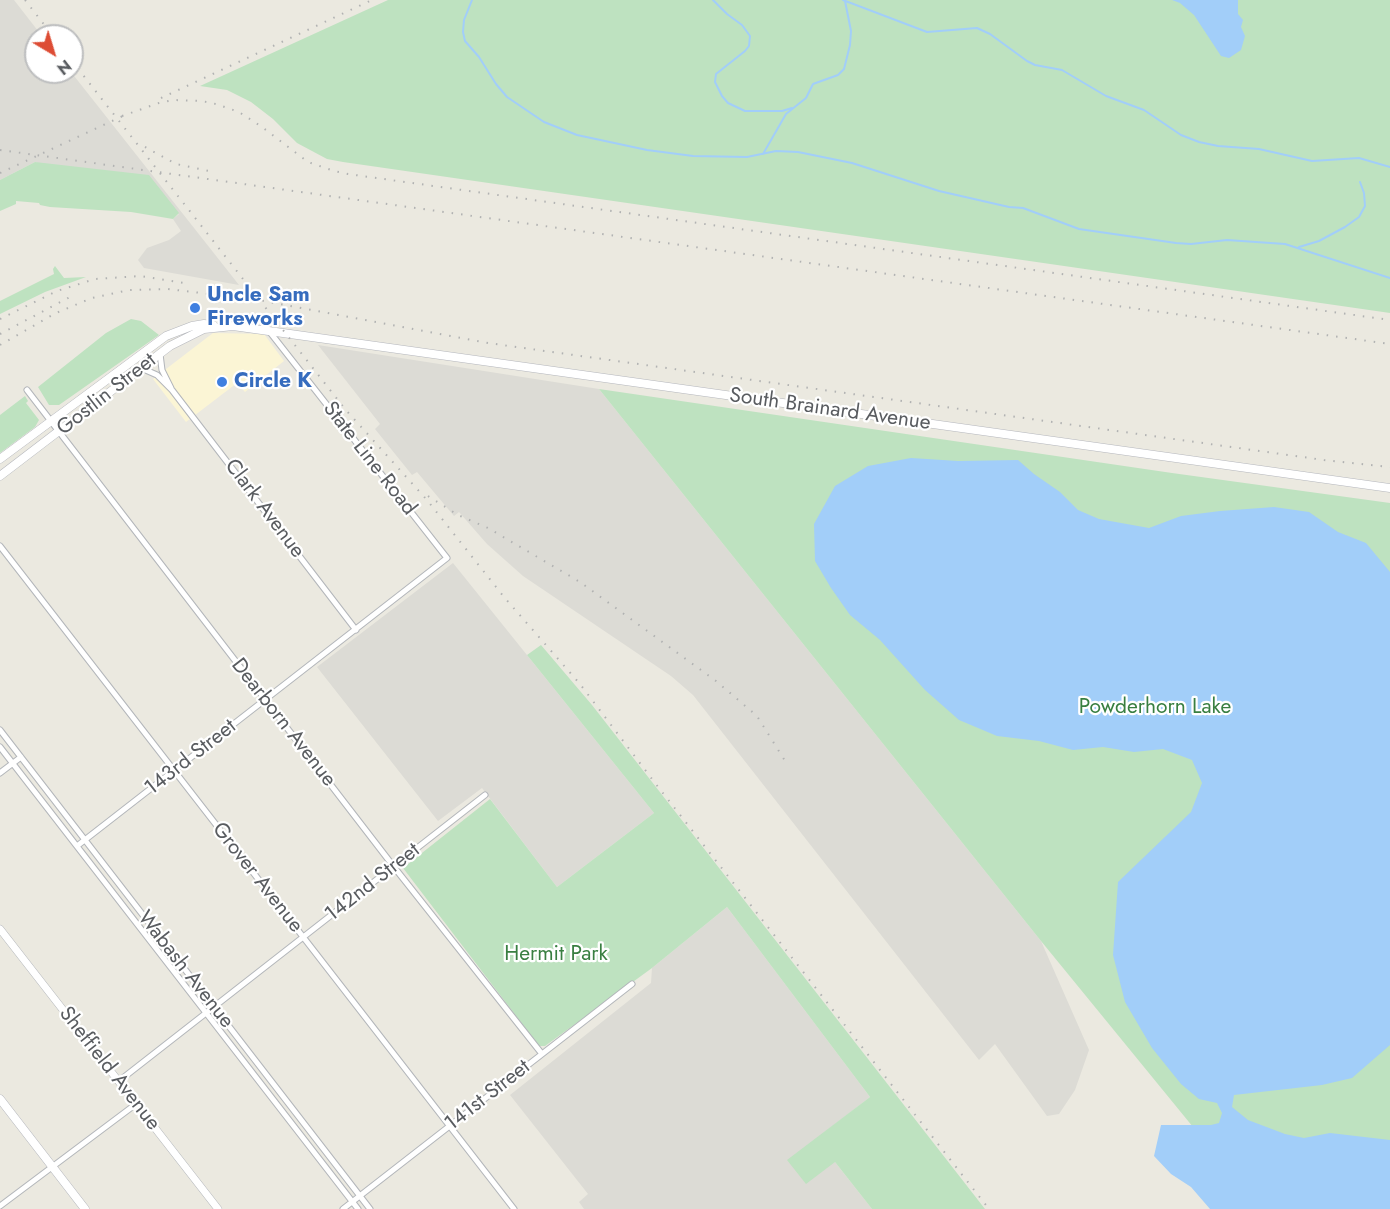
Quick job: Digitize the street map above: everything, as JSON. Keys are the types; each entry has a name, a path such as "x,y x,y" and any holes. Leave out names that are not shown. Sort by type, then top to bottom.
{"main road":[{"name":"Gostlin Street","path":"0,459 166,336 204,324 269,331"},
{"name":"Gostlin Street","path":"0,476 160,354 194,333 220,327"},
{"name":"South Brainard Avenue","path":"269,331 1390,488"},
{"path":"0,1099 85,1209"}],"street":[{"name":"State Line Road","path":"269,331 447,558"},
{"name":"Clark Avenue","path":"160,354 162,370 172,390"},
{"name":"Clark Avenue","path":"141,368 157,375 172,390 356,630"},
{"name":"Dearborn Avenue","path":"27,390 394,867 542,1054"},
{"name":"Grover Avenue","path":"0,546 514,1209"},
{"name":"143rd Street","path":"77,846 447,558"},
{"name":"Wabash Avenue","path":"0,730 370,1209"},
{"name":"Wabash Avenue","path":"0,747 358,1209"},
{"path":"0,773 21,758"},
{"name":"142nd Street","path":"119,1081 485,795"},
{"name":"Sheffield Avenue","path":"0,929 3,939 119,1081 218,1209"},
{"name":"141st Street","path":"343,1209 632,984"},
{"path":"0,1206 136,1104"}],"shaded area":[{"path":"0,0 14,0 33,24 24,24 24,84 80,84 239,285 144,268 138,260 147,248 169,240 181,231 173,219 179,214 35,162 0,180"},
{"path":"213,333 264,334 284,361 245,392 237,383 186,422 153,379"},
{"path":"318,345 599,389 1041,941 1089,1050 1075,1090 1059,1114 1047,1116 995,1044 979,1060 693,695 671,676 523,576 487,544 459,512 454,516 417,472 412,475 375,429 380,424"},
{"path":"453,563 654,813 557,887 482,788 438,821 317,667"},
{"path":"727,907 870,1097 788,1161 835,1162 872,1209 584,1209 579,1202 588,1194 510,1095 651,983 652,968"}],"green space":[{"path":"388,0 1390,0 1390,313 327,159 297,143 273,119 251,102 227,90 200,86"},
{"path":"35,162 149,175 179,213 173,219 131,212 50,207 39,203 16,201 16,204 0,211 0,180"},
{"path":"55,266 64,278 86,277 45,292 0,314 0,301 54,274"},
{"path":"131,319 141,321 159,335 59,405 49,405 38,387 106,333"},
{"name":"Powderhorn Lake","path":"599,389 1390,503 1390,1209 1260,1209 1041,941"},
{"path":"25,396 28,401 26,403 39,420 35,427 0,453 0,415"},
{"name":"Hermit Park","path":"541,645 592,705 985,1209 872,1209 835,1162 806,1184 787,1160 870,1097 727,907 652,968 545,1046 539,1046 403,868 490,799 557,887 654,813 527,655"}],"water":[{"path":"1172,0 1238,0 1238,14 1243,20 1241,27 1245,36 1241,50 1229,58 1221,56 1194,15 1180,3"},
{"name":"Powderhorn Lake","path":"911,458 958,461 1018,460 1060,492 1078,510 1099,519 1149,528 1181,516 1220,511 1274,507 1309,512 1338,532 1366,543 1390,572 1390,1045 1352,1078 1322,1085 1234,1095 1232,1107 1248,1120 1285,1134 1304,1138 1330,1133 1390,1140 1390,1209 1210,1209 1191,1187 1171,1174 1154,1156 1161,1125 1211,1125 1219,1123 1222,1113 1217,1103 1199,1099 1181,1084 1152,1048 1125,1002 1113,955 1118,882 1191,812 1202,783 1192,760 1163,749 1134,752 1103,747 1073,750 1039,741 997,736 959,720 925,690 880,640 850,615 815,561 814,524 835,486 868,466"}],"waterway":[{"path":"472,0 464,20 465,41 479,57 496,84 507,97 544,122 577,135 647,150 693,156 747,157 776,151 798,152 852,163 939,191 1023,208 1079,229 1176,243 1191,244 1227,240 1285,244 1390,278"},
{"path":"713,0 742,25 750,36 749,46 745,51 716,74 715,82 722,96 728,103 745,111 782,111 792,108"},
{"path":"843,0 927,32 977,28 990,34 1027,61 1035,65 1062,70 1106,96 1144,110 1181,135 1199,142 1259,149 1312,161 1359,158 1390,167"},
{"path":"763,154 786,114 806,98 813,84 838,75 844,69 851,31 845,1"},
{"path":"1299,247 1319,241 1359,217 1365,206 1360,182"}],"railway":[{"path":"25,0 44,24"},
{"path":"161,98 372,0"},
{"path":"84,76 345,409 427,500 504,597 580,684 989,1209"},
{"path":"122,116 173,100 202,101 239,112 308,162 348,174 1390,320"},
{"path":"0,173 125,115"},
{"path":"145,147 176,164 209,171"},
{"path":"0,150 1390,344"},
{"path":"0,319 57,291 95,279 140,276 190,284"},
{"path":"0,345 56,313 92,298 129,290 168,289 259,300 488,343 1324,460 1390,467"},
{"path":"0,334 70,297"},
{"path":"428,496 580,582 716,681 757,716 787,764"}],"place":[{"name":"Uncle Sam Fireworks","path":"195,308"},
{"name":"Circle K","path":"222,382"}]}
